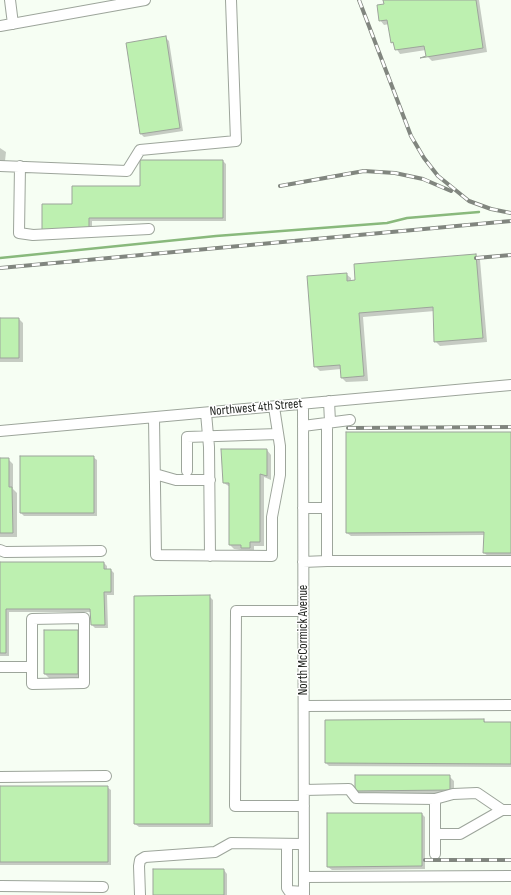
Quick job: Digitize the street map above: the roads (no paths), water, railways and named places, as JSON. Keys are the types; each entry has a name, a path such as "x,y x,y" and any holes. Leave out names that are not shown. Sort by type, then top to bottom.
{"street":[{"path":"10,0 13,24"},
{"path":"0,26 145,0"},
{"path":"0,166 127,171 140,150 236,142 231,0"},
{"path":"20,166 19,233 33,235 149,229"},
{"name":"Northwest 4th Street","path":"0,431 330,402 511,384"},
{"path":"327,561 330,402"},
{"name":"North McCormick Avenue","path":"303,404 304,894"},
{"path":"154,418 156,555 272,556 272,517 280,475 278,434 274,407"},
{"path":"206,413 210,480 210,556"},
{"path":"303,426 350,420"},
{"path":"188,471 188,437 278,434"},
{"path":"155,474 176,480 210,480"},
{"path":"303,508 327,508"},
{"path":"0,550 5,552 101,551"},
{"path":"303,562 511,561"},
{"path":"303,611 236,611 235,806 304,806"},
{"path":"32,618 84,618 84,683 32,684 32,667 32,618"},
{"path":"0,667 32,667"},
{"path":"304,706 511,706"},
{"path":"0,777 106,776"},
{"path":"304,790 349,789 356,798 435,799 453,794 476,793 506,810"},
{"path":"435,799 435,854"},
{"path":"435,834 460,834 506,810"},
{"path":"140,895 139,866 140,860 145,857 215,852 232,843 304,844"},
{"path":"287,844 287,888 289,891 304,894"},
{"path":"304,877 511,876"},
{"path":"0,886 103,887"}],"waterway":[{"path":"0,258 216,236 387,223 407,218 479,212"}],"railway":[{"path":"359,0 411,136 424,158 438,176 469,201 491,209 511,213"},
{"path":"280,186 364,171 395,173 423,179 451,191"},
{"path":"0,268 511,221"},
{"path":"476,258 511,255"},
{"path":"348,428 511,427"},
{"path":"425,860 511,860"}]}
